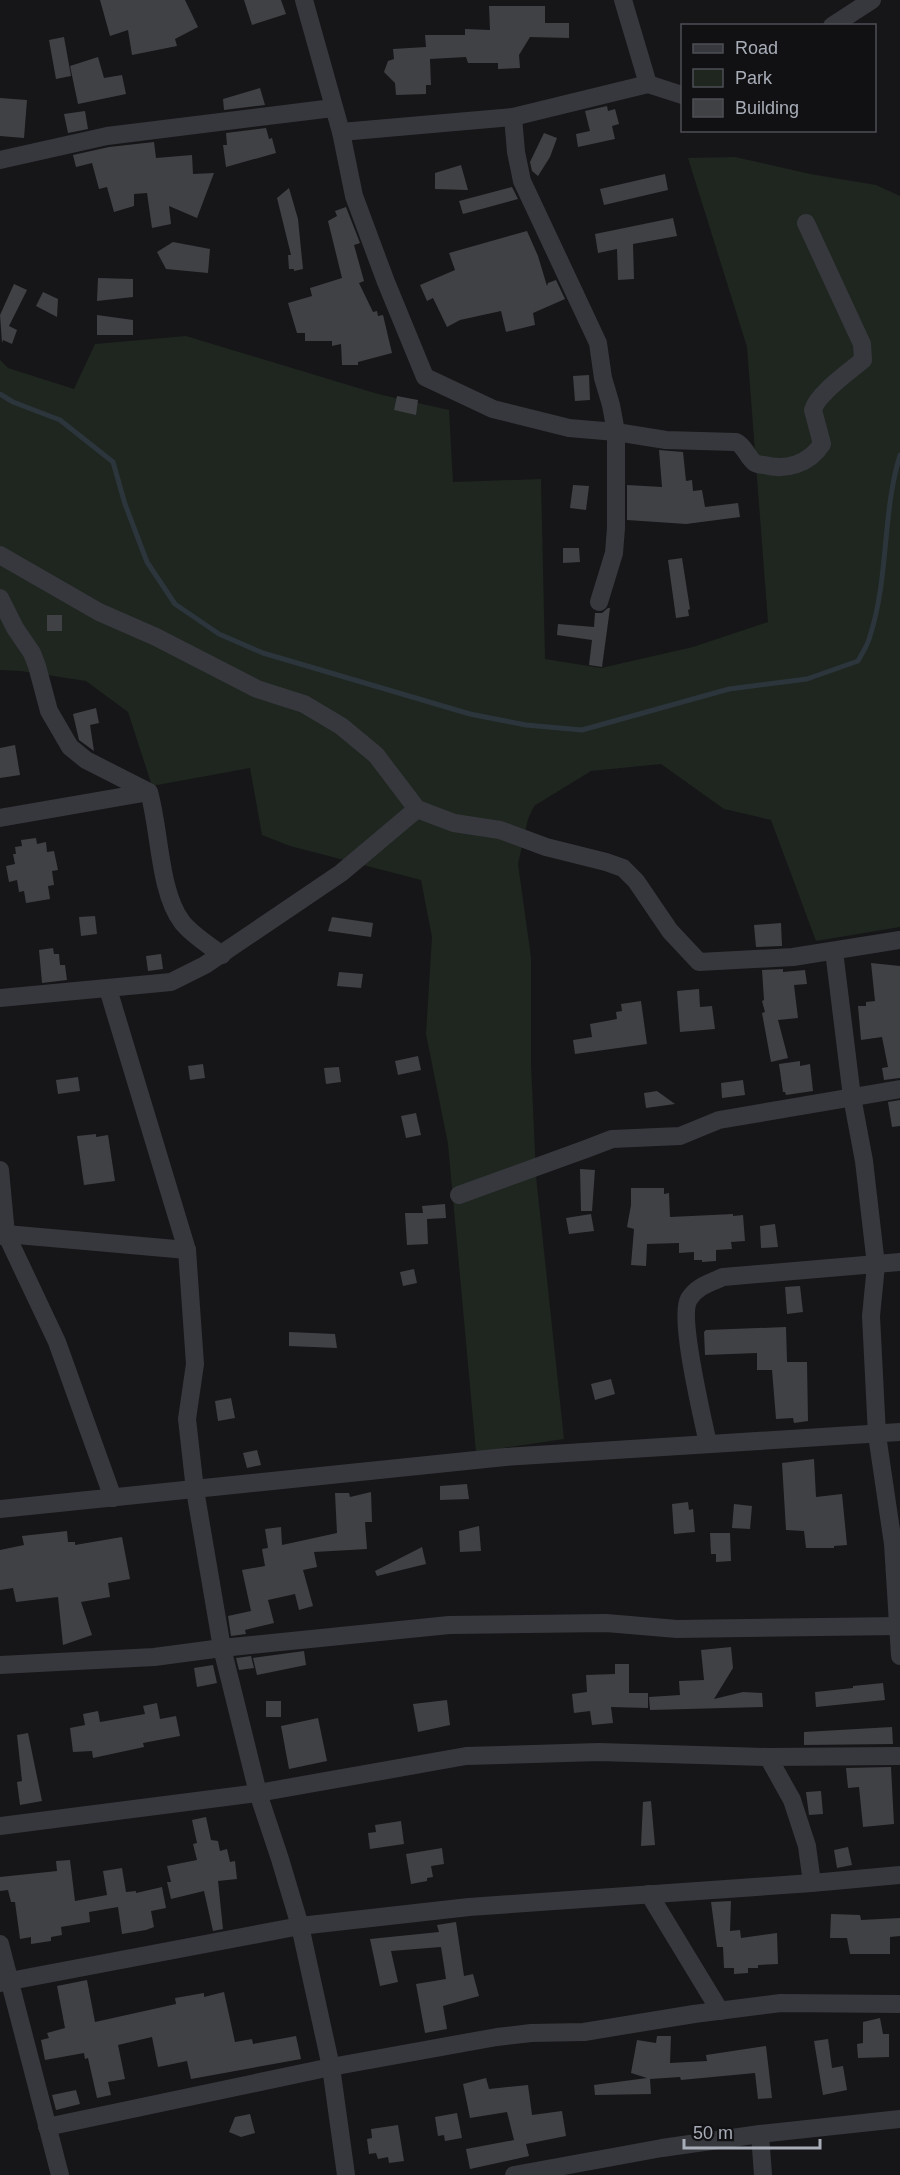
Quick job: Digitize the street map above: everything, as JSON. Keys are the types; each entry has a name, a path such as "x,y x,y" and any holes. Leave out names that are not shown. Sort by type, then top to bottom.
{"street":[{"path":"304,0 341,132 354,196 425,377 493,410 569,428 616,432 666,440 736,442 741,444 755,463 772,468 787,468 806,460 817,452 822,444 813,410 814,406 823,395 863,360 862,344 806,223"},
{"path":"623,0 648,84"},
{"path":"835,24 872,0"},
{"path":"341,132 513,117 648,84 681,95"},
{"path":"0,160 107,136 333,108"},
{"path":"513,117 516,152 522,181 598,342 603,378 616,432 615,544 599,602"},
{"path":"0,555 99,612 156,637 257,688 304,704 341,726 376,755 417,808 454,823 500,830 546,847 623,868 636,881 670,931 699,962 765,960 900,940"},
{"path":"0,598 15,628 32,653 49,711 70,747 86,760 149,792 171,903 183,923 222,955"},
{"path":"0,819 149,792"},
{"path":"0,998 171,982 222,955 340,873 417,808"},
{"path":"834,951 852,1097 864,1161 876,1265 871,1316 877,1435 893,1544 900,1656"},
{"path":"108,989 187,1250 195,1364 187,1419 195,1490 222,1648 258,1794 300,1926 332,2067 346,2175"},
{"path":"459,1195 612,1139 680,1136 719,1120 900,1089"},
{"path":"0,1170 3,1235 57,1342 113,1498"},
{"path":"3,1235 187,1250"},
{"path":"708,1444 685,1323 687,1301 699,1287 723,1277 900,1262"},
{"path":"0,1509 505,1458 900,1432"},
{"path":"0,1665 154,1657 449,1625 517,1622 606,1623 677,1629 899,1626"},
{"path":"0,1826 258,1794 465,1756 599,1752 900,1756"},
{"path":"768,1756 792,1800 807,1846 812,1883"},
{"path":"4,1982 300,1926 469,1907 900,1875"},
{"path":"649,1894 720,2011"},
{"path":"0,1944 4,1982 60,2175"},
{"path":"47,2127 332,2067 497,2037 531,2033 584,2032 781,2003 900,2004"},
{"path":"514,2175 662,2148 760,2134 900,2119"},
{"path":"760,2134 763,2175"}],"green space":[{"path":"735,157 810,174 876,185 900,196 900,927 816,941 771,820 724,809 661,764 591,771 534,806 528,819 518,864 531,957 531,1064 536,1176 564,1439 476,1452 448,1144 426,1034 432,937 421,880 290,846 262,835 250,768 152,786 128,712 86,681 0,670 0,360 8,368 74,389 95,344 186,336 378,394 449,410 453,482 541,479 545,659 601,668 693,647 768,622 747,347 688,158"}],"building":[{"path":"100,0 185,0 198,27 175,39 177,46 132,55 128,30 110,36"},
{"path":"244,0 281,0 286,14 252,25"},
{"path":"489,6 545,6 545,23 569,23 569,38 530,37 519,55 520,68 498,69 498,63 468,63 466,57 430,59 431,85 426,85 426,94 396,95 395,83 384,72 388,61 394,59 393,49 426,47 425,35 465,35 465,29 490,30"},
{"path":"64,37 71,76 56,79 49,40"},
{"path":"98,57 104,78 122,75 126,94 78,104 70,66"},
{"path":"260,88 265,105 224,110 223,99"},
{"path":"0,98 27,100 24,138 0,136"},
{"path":"607,106 608,111 615,109 619,124 612,126 615,139 578,147 576,134 590,131 585,111"},
{"path":"85,111 88,129 68,133 64,114"},
{"path":"266,128 269,139 272,138 276,153 226,167 223,145 227,145 226,133"},
{"path":"544,133 557,138 550,157 538,176 532,171 530,162"},
{"path":"154,142 156,158 192,155 193,174 214,173 197,218 169,206 171,224 152,228 147,193 134,194 134,206 114,212 107,187 99,189 92,163 76,167 73,155 109,147"},
{"path":"461,165 468,190 435,189 435,173"},
{"path":"665,174 668,190 604,205 600,189"},
{"path":"512,187 518,199 463,214 459,201"},
{"path":"289,188 298,219 303,269 294,271 294,269 289,269 288,255 291,255 277,198"},
{"path":"346,207 360,243 354,245 364,281 359,283 373,312 377,311 378,316 383,315 392,353 358,362 358,365 342,365 341,344 332,346 332,341 305,341 305,333 297,333 288,303 312,296 310,288 342,278 328,221 337,216 335,211"},
{"path":"673,218 677,236 633,244 634,279 618,280 617,249 598,253 595,234"},
{"path":"527,231 547,286 548,283 556,280 565,299 533,313 535,325 506,332 501,311 460,320 447,327 433,298 427,301 420,285 455,270 449,253"},
{"path":"173,242 210,249 208,273 166,269 157,252"},
{"path":"98,278 133,279 133,297 97,301"},
{"path":"14,284 27,290 9,326 17,330 12,344 3,340 2,343 0,315"},
{"path":"43,292 58,299 57,317 36,306"},
{"path":"97,315 133,320 133,335 97,335"},
{"path":"589,375 590,400 575,401 573,376"},
{"path":"397,396 418,400 416,415 394,410"},
{"path":"659,450 683,452 686,481 692,480 693,491 702,490 705,507 738,503 740,517 686,524 627,520 627,485 662,487"},
{"path":"573,485 589,486 586,510 570,508"},
{"path":"563,548 579,548 580,562 563,563"},
{"path":"682,558 690,609 688,610 689,616 676,618 668,560"},
{"path":"610,608 602,667 589,665 592,640 557,635 558,624 594,627 595,613 602,613"},
{"path":"47,615 62,615 62,631 47,631"},
{"path":"96,708 99,723 90,725 94,751 79,740 73,714"},
{"path":"15,745 20,775 0,778 0,748"},
{"path":"36,838 37,844 46,842 47,852 54,851 58,870 52,871 54,885 48,886 50,899 26,903 24,891 19,892 17,880 9,882 6,866 15,864 13,854 16,854 15,847 22,846 21,840"},
{"path":"95,916 97,934 81,936 79,917"},
{"path":"332,917 373,923 371,937 328,931"},
{"path":"781,923 782,946 756,947 754,925"},
{"path":"53,948 54,954 59,954 60,965 65,965 67,980 42,983 39,950"},
{"path":"161,954 163,969 148,971 146,956"},
{"path":"871,963 900,966 900,1078 884,1080 882,1068 888,1067 882,1037 861,1040 858,1006 866,1006 866,1002 875,1001"},
{"path":"783,969 783,972 805,970 807,984 794,985 798,1018 778,1020 788,1058 771,1062 762,1013 765,1012 762,1001 764,1000 762,970"},
{"path":"339,972 363,974 361,988 337,986"},
{"path":"699,989 700,1007 712,1006 715,1029 680,1032 677,991"},
{"path":"641,1001 647,1044 575,1054 573,1040 592,1037 590,1024 617,1019 616,1012 622,1011 621,1004"},
{"path":"418,1056 421,1070 398,1075 395,1061"},
{"path":"800,1061 800,1066 810,1064 813,1091 786,1095 783,1092 779,1064"},
{"path":"203,1064 205,1078 190,1080 188,1066"},
{"path":"339,1067 341,1082 326,1084 324,1068"},
{"path":"78,1077 80,1091 58,1094 56,1080"},
{"path":"743,1080 745,1095 722,1098 721,1083"},
{"path":"657,1091 675,1104 646,1108 644,1093"},
{"path":"900,1100 900,1126 892,1127 888,1102"},
{"path":"416,1113 421,1135 406,1138 401,1116"},
{"path":"96,1134 96,1137 108,1135 115,1181 84,1185 77,1136"},
{"path":"580,1169 595,1170 592,1211 581,1211"},
{"path":"631,1188 664,1188 664,1194 669,1193 670,1217 743,1215 745,1241 731,1242 732,1249 716,1250 716,1261 702,1262 702,1260 694,1260 694,1252 679,1253 679,1243 647,1244 646,1266 631,1265 634,1229 627,1227"},
{"path":"445,1204 446,1218 427,1219 428,1244 407,1245 405,1213 423,1213 422,1206"},
{"path":"591,1214 594,1231 569,1234 566,1218"},
{"path":"775,1224 778,1247 761,1248 760,1226"},
{"path":"414,1269 417,1283 403,1286 400,1272"},
{"path":"800,1286 803,1312 787,1314 785,1287"},
{"path":"786,1327 787,1362 807,1362 808,1421 794,1423 793,1418 776,1419 772,1370 757,1370 757,1353 705,1355 704,1332 706,1330"},
{"path":"289,1332 335,1334 337,1348 289,1346"},
{"path":"611,1379 615,1394 595,1400 591,1384"},
{"path":"231,1398 235,1418 218,1421 215,1401"},
{"path":"257,1450 261,1465 247,1468 243,1453"},
{"path":"814,1459 816,1497 842,1494 847,1545 834,1546 834,1548 806,1548 804,1531 786,1530 782,1463"},
{"path":"467,1484 469,1499 440,1500 440,1486"},
{"path":"371,1492 372,1522 365,1522 367,1549 314,1552 317,1567 303,1570 313,1606 299,1610 295,1594 268,1600 274,1623 245,1630 246,1634 231,1636 228,1616 251,1611 242,1570 265,1566 262,1549 268,1548 265,1529 281,1527 282,1545 337,1533 335,1493 349,1493 350,1497"},
{"path":"688,1502 689,1510 693,1509 695,1532 674,1534 672,1504"},
{"path":"734,1504 752,1506 750,1529 732,1528"},
{"path":"479,1526 481,1551 460,1552 459,1531"},
{"path":"67,1531 68,1542 75,1542 75,1545 122,1537 130,1579 108,1583 110,1597 81,1602 92,1635 63,1645 58,1597 16,1602 13,1588 0,1590 0,1550 24,1545 22,1536"},
{"path":"710,1533 730,1533 731,1561 716,1562 716,1554 711,1554"},
{"path":"422,1547 426,1564 377,1576 375,1571"},
{"path":"731,1647 733,1668 714,1699 743,1692 762,1693 763,1707 650,1710 649,1697 680,1695 679,1681 704,1680 701,1650"},
{"path":"304,1651 306,1665 257,1675 253,1658"},
{"path":"251,1656 254,1668 239,1670 236,1658"},
{"path":"615,1664 629,1664 629,1693 648,1693 648,1708 611,1707 613,1723 592,1725 590,1711 574,1713 572,1694 587,1692 586,1675 615,1674"},
{"path":"213,1665 217,1683 197,1687 194,1668"},
{"path":"883,1683 885,1700 816,1707 815,1692"},
{"path":"447,1700 450,1725 418,1732 413,1704"},
{"path":"266,1701 281,1701 281,1717 266,1717"},
{"path":"157,1703 160,1719 176,1716 180,1736 143,1743 144,1747 93,1758 92,1751 73,1752 70,1728 85,1725 83,1714 98,1711 100,1722 145,1714 143,1706"},
{"path":"318,1718 327,1761 289,1769 281,1726"},
{"path":"892,1727 893,1744 804,1745 804,1732"},
{"path":"28,1733 42,1801 20,1805 17,1782 22,1781 17,1735"},
{"path":"891,1767 894,1824 863,1827 859,1787 848,1788 846,1768"},
{"path":"821,1791 823,1814 809,1815 806,1792"},
{"path":"651,1801 655,1845 641,1846 643,1802"},
{"path":"206,1817 211,1840 218,1841 220,1851 227,1849 230,1862 235,1861 237,1879 218,1881 223,1929 213,1931 204,1891 171,1899 167,1882 171,1882 167,1866 197,1860 193,1844 197,1843 192,1820"},
{"path":"401,1821 404,1844 370,1849 368,1833 376,1832 375,1825"},
{"path":"848,1847 852,1865 837,1868 834,1850"},
{"path":"442,1848 444,1864 431,1866 433,1877 427,1878 427,1881 411,1884 406,1854"},
{"path":"70,1860 75,1901 107,1895 103,1871 122,1868 126,1892 136,1891 136,1893 162,1887 166,1908 151,1911 154,1927 122,1934 118,1907 89,1912 90,1922 61,1927 62,1935 51,1937 51,1941 31,1944 31,1937 20,1939 15,1902 11,1902 8,1890 0,1891 0,1877 57,1871 56,1861"},
{"path":"731,1901 730,1931 740,1930 741,1938 777,1933 778,1964 748,1968 748,1973 734,1974 734,1968 724,1968 723,1947 717,1947 711,1902"},
{"path":"831,1914 860,1915 861,1920 900,1918 900,1936 890,1937 890,1954 850,1954 847,1938 830,1938"},
{"path":"456,1922 464,1976 473,1974 479,1996 443,2006 447,2029 425,2033 416,1984 446,1979 441,1947 391,1951 398,1982 380,1986 370,1939 439,1932 437,1925"},
{"path":"87,1980 95,2022 176,2004 175,1998 204,1993 204,1997 224,1992 235,2042 252,2039 253,2044 296,2036 301,2059 191,2079 187,2061 158,2067 152,2037 118,2045 125,2079 108,2082 111,2095 97,2098 88,2058 85,2059 84,2053 45,2060 41,2040 49,2038 47,2033 65,2028 57,1986"},
{"path":"880,2018 883,2034 889,2034 889,2057 858,2058 857,2044 863,2043 863,2022"},
{"path":"657,2036 671,2036 670,2063 707,2061 706,2055 766,2046 772,2098 758,2099 755,2073 681,2080 680,2077 650,2079 651,2094 595,2095 594,2085 647,2078 631,2073 637,2040 656,2043"},
{"path":"828,2039 832,2068 843,2066 847,2090 823,2095 814,2041"},
{"path":"486,2078 489,2089 528,2085 532,2115 562,2111 566,2136 526,2144 529,2156 470,2169 466,2149 514,2140 507,2112 470,2118 463,2084"},
{"path":"76,2090 80,2104 56,2110 52,2095"},
{"path":"457,2113 462,2138 445,2141 444,2135 438,2136 435,2117"},
{"path":"250,2114 255,2133 241,2137 229,2132 235,2117"},
{"path":"398,2125 404,2161 389,2163 388,2157 378,2159 376,2153 369,2154 367,2139 372,2138 371,2129"}],"waterway":[{"path":"0,394 13,402 60,420 113,462 125,504 147,562 175,604 219,634 263,653 470,714 526,725 582,730 729,689 807,679 858,661 868,643 876,614 890,500 900,455"}]}
